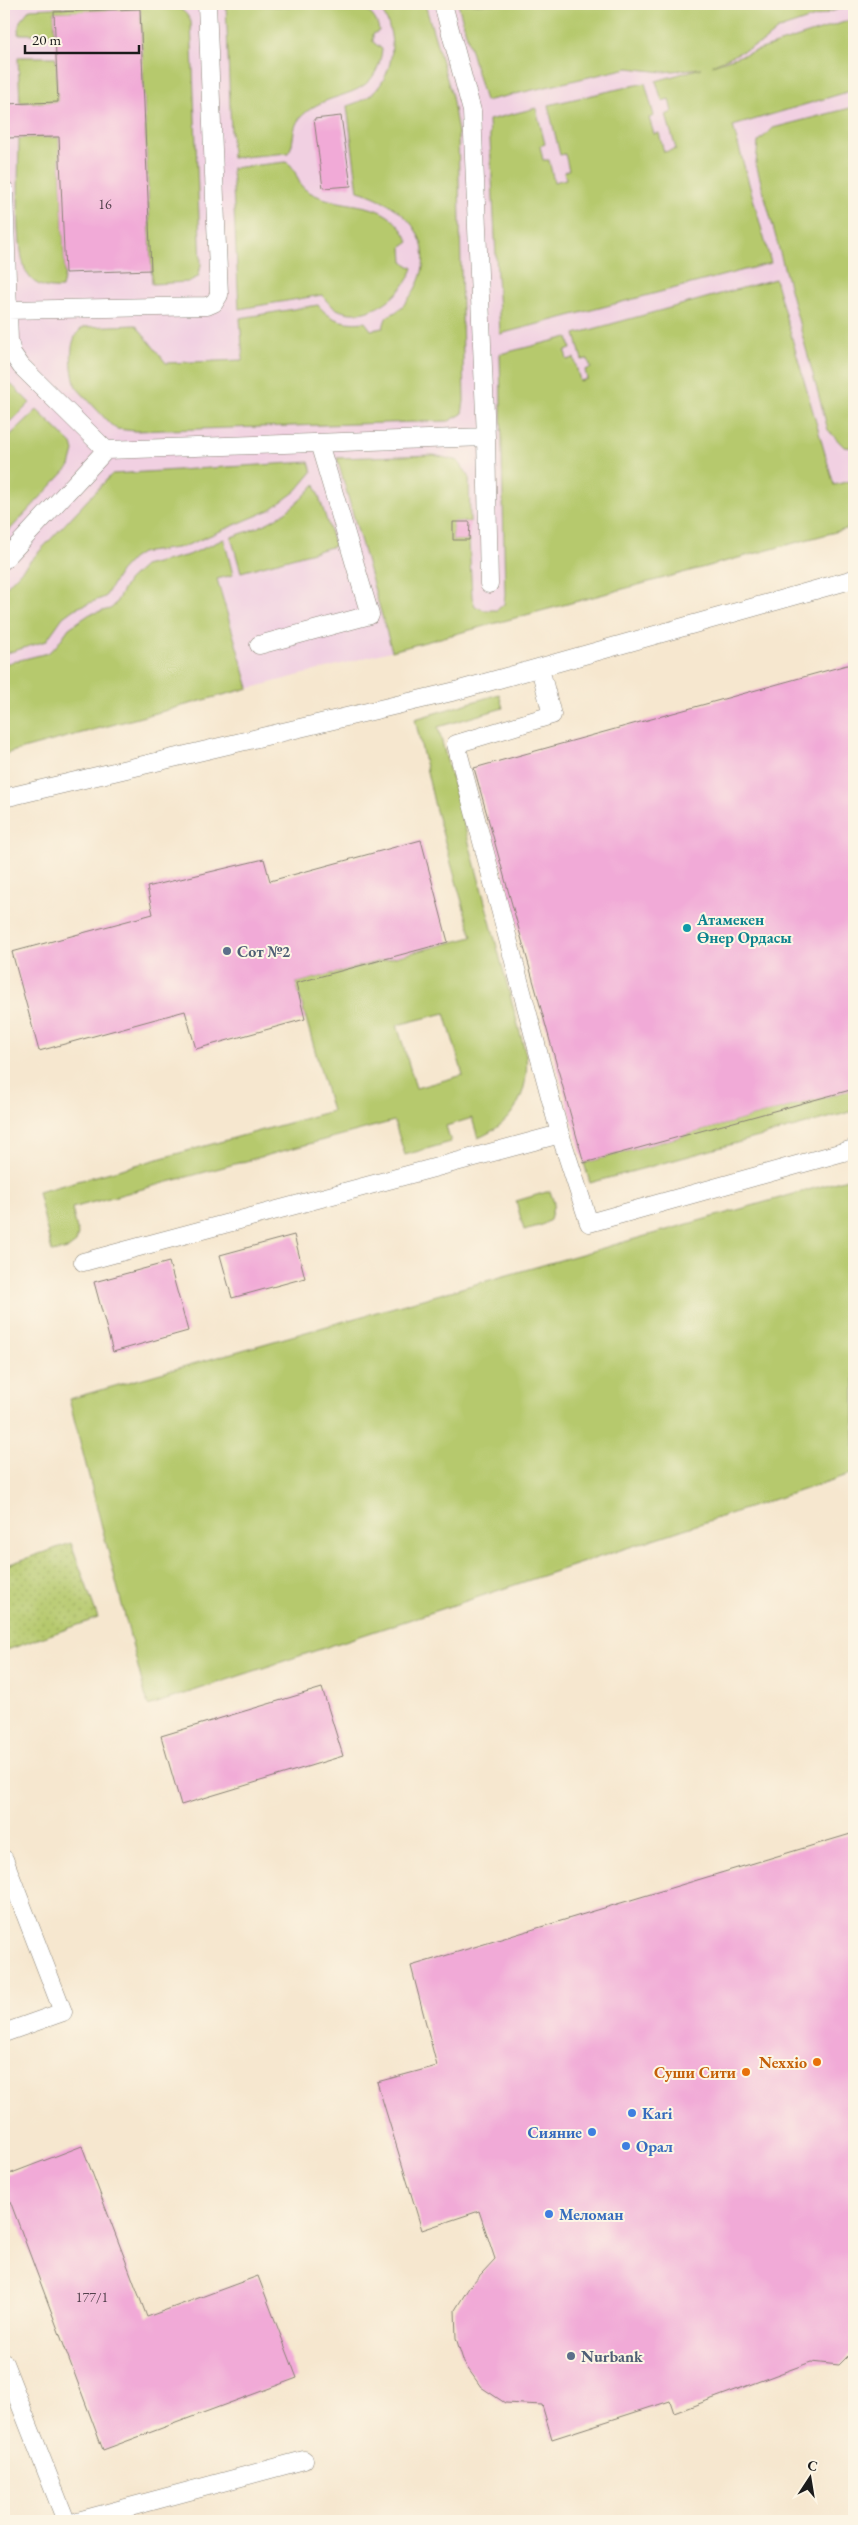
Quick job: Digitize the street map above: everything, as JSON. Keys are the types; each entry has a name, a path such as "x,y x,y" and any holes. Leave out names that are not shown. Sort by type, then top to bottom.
{"lane":[{"path":"8,310 207,306 214,303 219,295 208,4"},
{"path":"443,4 472,111 486,437 488,584"},
{"path":"4,189 9,341 12,353 21,366 106,450"},
{"path":"4,560 106,450 486,437"},
{"path":"259,645 370,615 319,443"},
{"path":"4,798 446,693 854,579"},
{"path":"540,668 552,715 456,744 560,1134 589,1224 854,1149"},
{"path":"83,1262 560,1134"},
{"path":"4,1859 63,2012 4,2033"},
{"path":"4,2363 66,2521"},
{"path":"78,2521 304,2460"}],"shaded area":[{"path":"4,4 854,4 854,527 4,754"}],"green space":[{"path":"160,4 175,7 182,10 191,22 201,265 198,277 188,282 152,284 140,10 54,12 55,34 18,34 20,21 30,9"},
{"path":"226,4 288,7 302,4 359,4 377,22 379,31 373,34 373,42 382,49 378,67 371,79 361,87 313,107 301,117 295,126 292,145 288,153 232,158"},
{"path":"376,4 425,4 452,96 458,133 464,401 462,414 449,421 135,431 117,429 76,387 71,354 72,346 74,338 84,327 136,325 166,363 243,360 240,318 318,305 333,318 345,322 365,322 371,330 383,328 387,316 399,309 412,294 421,276 424,259 421,243 415,229 404,216 375,197 358,191 347,106 371,95 384,80 388,69 391,58 391,34 383,13"},
{"path":"458,4 854,4 779,29 763,42 712,65 854,19 854,90 733,126 771,263 500,334 489,120 536,108 545,144 540,146 543,160 549,160 554,182 566,179 564,172 569,170 565,154 560,155 548,105 645,83 654,116 649,118 654,134 659,133 664,152 676,149 666,115 672,112 669,99 662,101 656,81 701,68 663,72 628,68 485,101"},
{"path":"18,57 56,57 58,102 20,103"},
{"path":"854,107 854,448 844,447 828,430 756,164 758,142 773,128"},
{"path":"59,137 65,273 62,288 43,286 35,282 28,275 21,249 18,188 19,138"},
{"path":"286,162 290,164 300,184 306,190 320,197 376,210 388,216 399,226 409,242 402,247 403,262 413,268 407,281 386,302 373,309 359,313 346,312 333,306 322,295 239,309 232,168"},
{"path":"775,279 834,485 854,480 854,527 392,651 337,458 434,455 458,461 469,476 470,522 453,522 453,540 469,540 472,597 475,606 484,610 497,610 504,604 505,595 500,354 568,337 571,349 565,351 567,360 574,358 580,381 587,379 585,370 591,368 588,359 582,360 575,334"},
{"path":"4,377 30,403 11,422 7,417 9,415 4,410"},
{"path":"37,410 72,444 74,451 70,466 4,536 4,441"},
{"path":"309,462 312,472 296,491 270,510 183,547 141,553 132,559 120,572 105,597 74,609 63,617 46,641 4,654 4,589 112,474"},
{"path":"315,484 335,546 241,572 231,537 267,523 287,511"},
{"path":"224,539 233,575 217,579 249,688 4,754 4,664 48,653 57,645 69,628 90,614 110,609 114,606 128,581 144,566 189,555"},
{"path":"499,694 503,708 438,727 526,1055 527,1069 525,1082 517,1106 501,1124 478,1138 472,1118 446,1126 451,1142 405,1155 394,1121 72,1208 78,1234 76,1243 68,1249 52,1252 38,1192 332,1111 296,983 472,937 435,807 415,719","holes":["445,1013 463,1075 416,1088 397,1025"]},
{"path":"854,1089 854,1111 590,1183 584,1163"},
{"path":"854,1177 854,1473 148,1706 69,1399"},
{"path":"550,1191 554,1203 550,1220 542,1225 524,1230 516,1201"},
{"path":"71,1543 98,1618 4,1651 4,1566"}],"building":[{"path":"140,9 151,270 65,273 59,137 4,138 4,104 58,102 54,12"},
{"path":"341,116 351,186 323,188 314,119"},
{"path":"453,522 470,522 469,540 453,540"},
{"name":"Атамекен Өнер Ордасы","path":"854,663 854,1089 584,1163 474,768"},
{"path":"421,840 448,942 296,983 305,1019 196,1049 185,1011 39,1051 12,952 153,914 147,887 264,859 270,881"},
{"path":"294,1235 305,1278 232,1298 220,1255"},
{"path":"169,1262 188,1331 113,1352 94,1282"},
{"path":"322,1688 343,1756 181,1805 161,1736"},
{"name":"Орал","path":"854,1833 854,2350 839,2365 811,2362 674,2413 670,2401 552,2439 542,2405 505,2403 481,2387 464,2363 456,2338 455,2310 470,2286 495,2259 479,2211 422,2230 377,2082 437,2066 411,1966"},
{"path":"82,2146 147,2317 258,2276 297,2378 103,2450 4,2185 4,2176"}],"place":[{"name":"Атамекен Өнер Ордасы","path":"687,928"},
{"name":"Сот №2","path":"227,951"},
{"name":"Nexxio","path":"817,2062"},
{"name":"Суши Сити","path":"746,2072"},
{"name":"Kari","path":"632,2113"},
{"name":"Сияние","path":"592,2132"},
{"name":"Орал","path":"626,2146"},
{"name":"Меломан","path":"549,2214"},
{"name":"Nurbank","path":"571,2356"}]}
